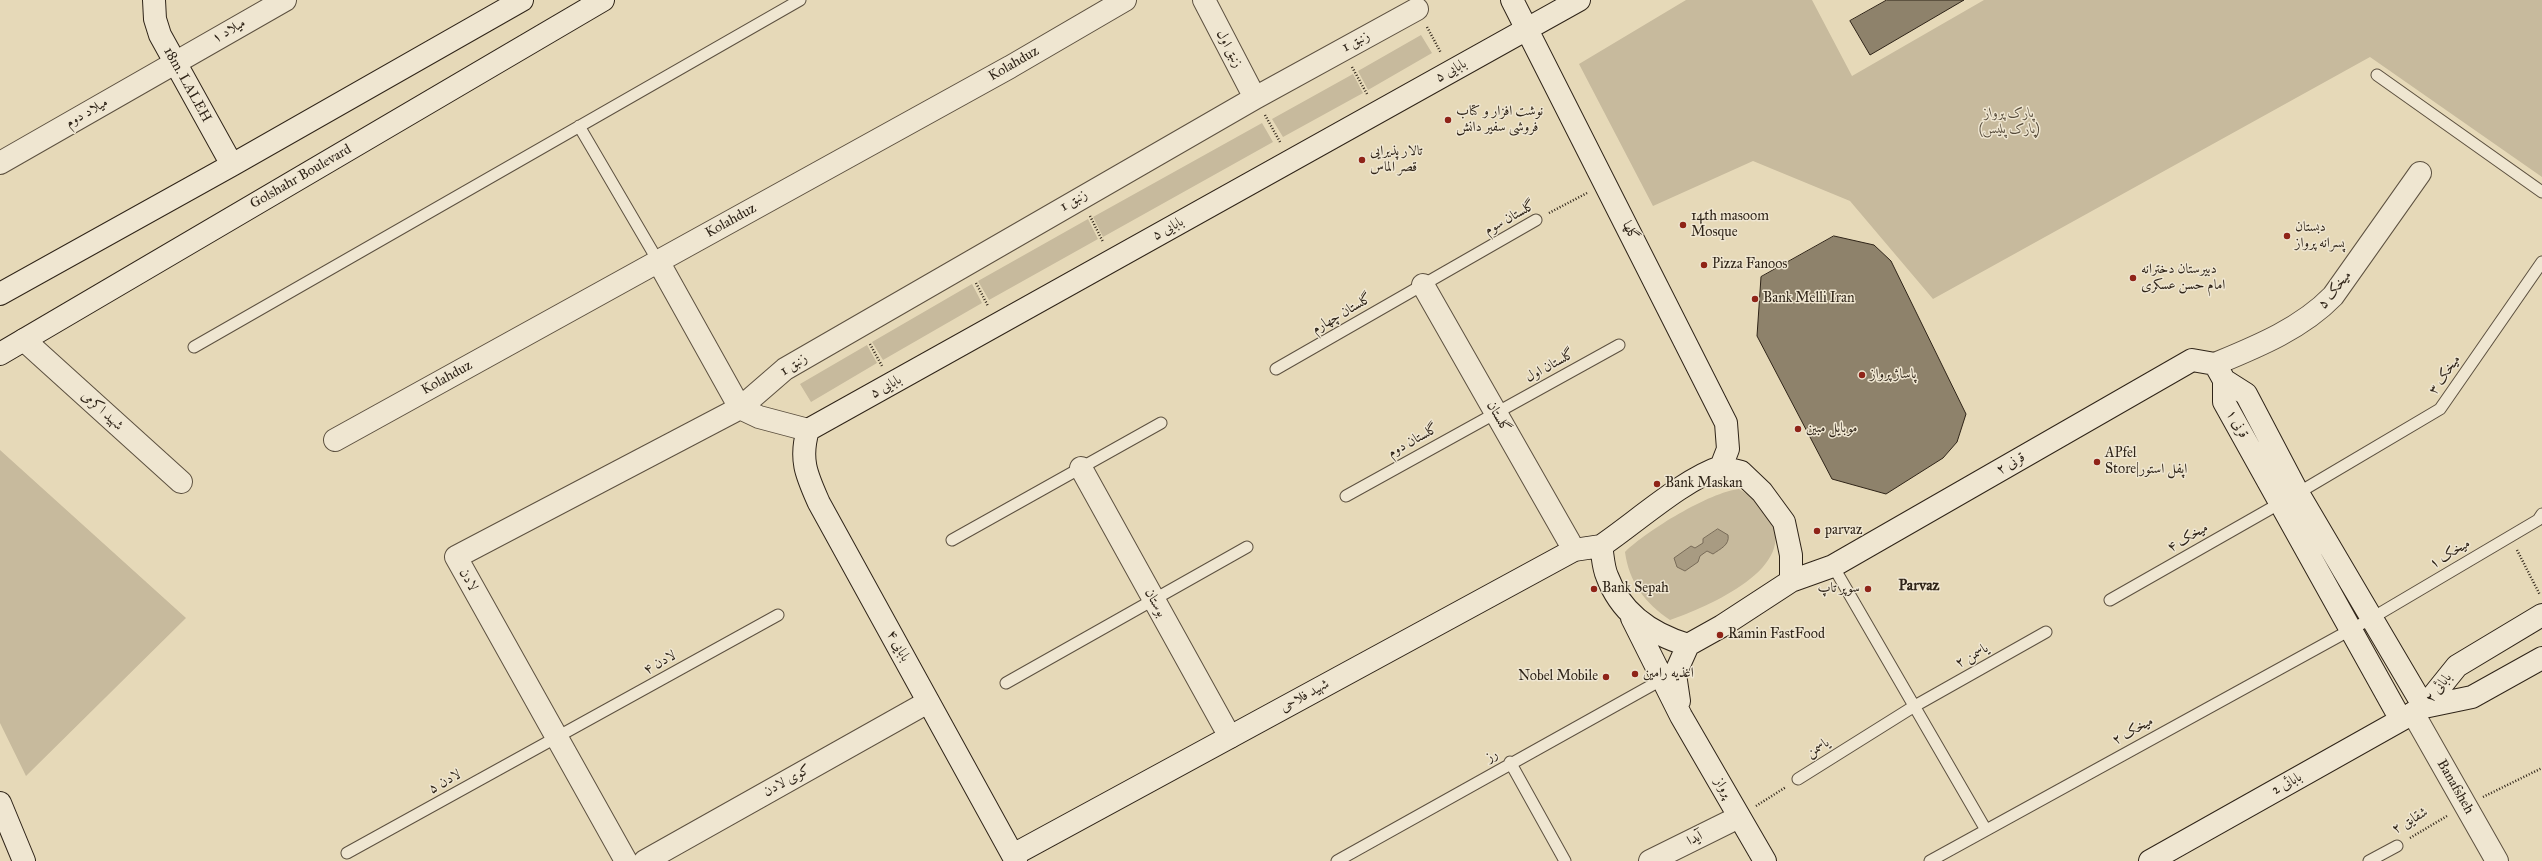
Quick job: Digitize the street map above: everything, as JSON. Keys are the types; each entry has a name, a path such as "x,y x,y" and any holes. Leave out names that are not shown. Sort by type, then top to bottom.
{"street":[{"name":"18m. LALEH","path":"154,0 155,19 174,63 232,165"},
{"name":"میلاد ۱","path":"174,63 285,0"},
{"path":"0,294 232,165 522,0"},
{"name":"Golshahr Boulevard","path":"0,354 603,0"},
{"name":"Kolahduz","path":"335,440 1010,66 1125,0"},
{"name":"زنبق اول","path":"1204,0 1255,98"},
{"name":"گلها","path":"1512,0 1528,28 1726,422 1728,449 1721,467"},
{"name":"۵ بابایی","path":"808,430 893,384 1579,0"},
{"name":"زنبق 1","path":"740,408 785,369 1255,98 1417,9"},
{"name":"میلاد دوم","path":"0,163 174,63"},
{"name":"میخک ۵","path":"2219,372 2260,345 2318,312 2333,296 2420,173"},
{"path":"658,261 740,408 759,417 808,430"},
{"name":"گلستان","path":"1423,285 1574,550"},
{"name":"شهید اکرمی","path":"24,340 181,482"},
{"name":"قرنی ۲","path":"1688,645 1722,626 1791,581 1833,566 2192,360 2219,372"},
{"name":"قرنی ۱","path":"2219,372 2246,394 2289,498 2351,629 2413,713"},
{"name":"لادن","path":"626,861 456,557 740,408"},
{"name":"بابایی ۴","path":"808,430 803,448 806,472 819,503 1014,858"},
{"path":"1688,645 1668,639 1640,624 1619,599 1606,576 1601,546 1663,501 1712,470 1721,467 1741,472 1762,492 1784,522 1791,555 1791,581"},
{"name":"بوستان","path":"1081,468 1230,737"},
{"name":"قرنی ۱","path":"2289,498 2372,618 2413,713"},
{"name":"شهید فلاحی","path":"1014,858 1230,737 1574,550 1601,546"},
{"name":"پرواز","path":"1629,611 1681,716 1764,861"},
{"name":"بابائی ۲","path":"2413,713 2456,666 2542,615"},
{"name":"پرواز","path":"1681,716 1675,674 1688,645"},
{"name":"بابائی ۲","path":"2413,713 2472,697 2542,658"},
{"name":"کوی لادن","path":"645,861 928,702"},
{"name":"Banafsheh","path":"2413,713 2497,861"},
{"name":"بابائی 2","path":"2150,861 2413,713"},
{"path":"0,804 24,861"},
{"name":"آیدا","path":"1650,861 1739,817"}],"lane":[{"path":"194,347 800,0"},
{"path":"2377,75 2542,192"},
{"path":"579,126 658,261"},
{"name":"گلستان سوم","path":"1423,285 1536,220"},
{"name":"میخک ۳","path":"2289,498 2440,409 2542,262"},
{"name":"گلستان چهارم","path":"1276,369 1423,285"},
{"name":"گلستان اول","path":"1496,413 1619,345"},
{"name":"گلستان دوم","path":"1346,496 1496,413"},
{"path":"952,540 1161,422"},
{"name":"میخک ۴","path":"2110,600 2289,498"},
{"name":"میخک ۱","path":"2351,629 2538,520 2542,514"},
{"path":"1006,683 1247,547"},
{"path":"1833,566 1913,707 1986,830"},
{"name":"لادن ۴","path":"557,737 778,615"},
{"name":"میخک ۲","path":"1930,861 2351,629"},
{"name":"یاسمن ۲","path":"1913,707 2046,632"},
{"name":"رز","path":"1337,861 1510,762 1663,679"},
{"name":"یاسمن","path":"1798,779 1913,707"},
{"name":"لادن ۵","path":"347,853 557,737"},
{"path":"1510,762 1565,861"},
{"name":"شقایق ۲","path":"2369,861 2397,846"}],"path":[{"path":"1417,9 1451,71"},
{"path":"1342,49 1377,113"},
{"path":"1255,98 1291,161"},
{"name":"گلستان سوم","path":"1536,220 1606,183"},
{"path":"1080,198 1113,260"},
{"path":"966,264 998,324"},
{"path":"859,326 893,384"},
{"path":"2511,536 2542,599"},
{"name":"شقایق ۲","path":"2397,846 2465,806 2542,768"},
{"path":"1739,817 1798,779"}],"green space":[{"name":"پارک پرواز (پارک پلیس)","path":"1686,0 1812,0 1852,76 1984,0 2542,0 2542,177 2370,57 1933,299 1850,201 1753,161 1653,206 1579,64"},
{"path":"1421,35 1432,53 1368,90 1358,71"},
{"path":"1353,74 1363,93 1283,137 1272,119"},
{"path":"1262,123 1273,142 1103,237 1093,217"},
{"path":"1088,219 1098,239 989,300 978,281"},
{"path":"972,284 982,303 883,360 872,342"},
{"path":"867,345 877,363 811,402 800,384"},
{"path":"0,450 186,618 26,776 0,723"},
{"path":"1739,489 1755,501 1768,516 1775,535 1773,552 1762,568 1746,582 1726,595 1706,605 1670,620 1646,599 1634,582 1627,563 1625,552 1635,543 1679,514 1712,497"}],"shaded area":[{"path":"1718,529 1728,535 1724,546 1713,554 1707,551 1700,556 1698,562 1685,571 1677,567 1674,558 1691,546 1695,548 1703,543 1703,539"}],"building":[{"path":"1887,0 1964,0 1870,55 1850,21"},
{"name":"پاساژ پرواز","path":"1834,236 1874,245 1891,261 1966,414 1957,442 1943,458 1886,494 1832,479 1757,336 1761,277"}],"place":[{"name":"نوشت افزار و کتاب فروشی سفیر دانش","path":"1448,120"},
{"name":"تالار پذیرایی قصر الماس","path":"1362,160"},
{"name":"14th masoom Mosque","path":"1683,225"},
{"name":"دبستان پسرانه پرواز","path":"2287,236"},
{"name":"Pizza Fanoos","path":"1704,265"},
{"name":"دبیرستان دخترانه امام حسن عسکری","path":"2133,278"},
{"name":"Bank Melli Iran","path":"1755,299"},
{"name":"پاساژ پرواز","path":"1862,375"},
{"name":"موبایل مبین","path":"1798,429"},
{"name":"APfel Store|اپفل استور","path":"2097,462"},
{"name":"Bank Maskan","path":"1657,484"},
{"name":"parvaz","path":"1817,531"},
{"name":"Bank Sepah","path":"1594,589"},
{"name":"سوپر تاپ","path":"1868,589"},
{"name":"Ramin FastFood","path":"1720,635"},
{"name":"اغذیه رامین","path":"1635,674"},
{"name":"Nobel Mobile","path":"1606,677"}],"district":[{"name":"Parvaz","path":"1919,586"}]}
